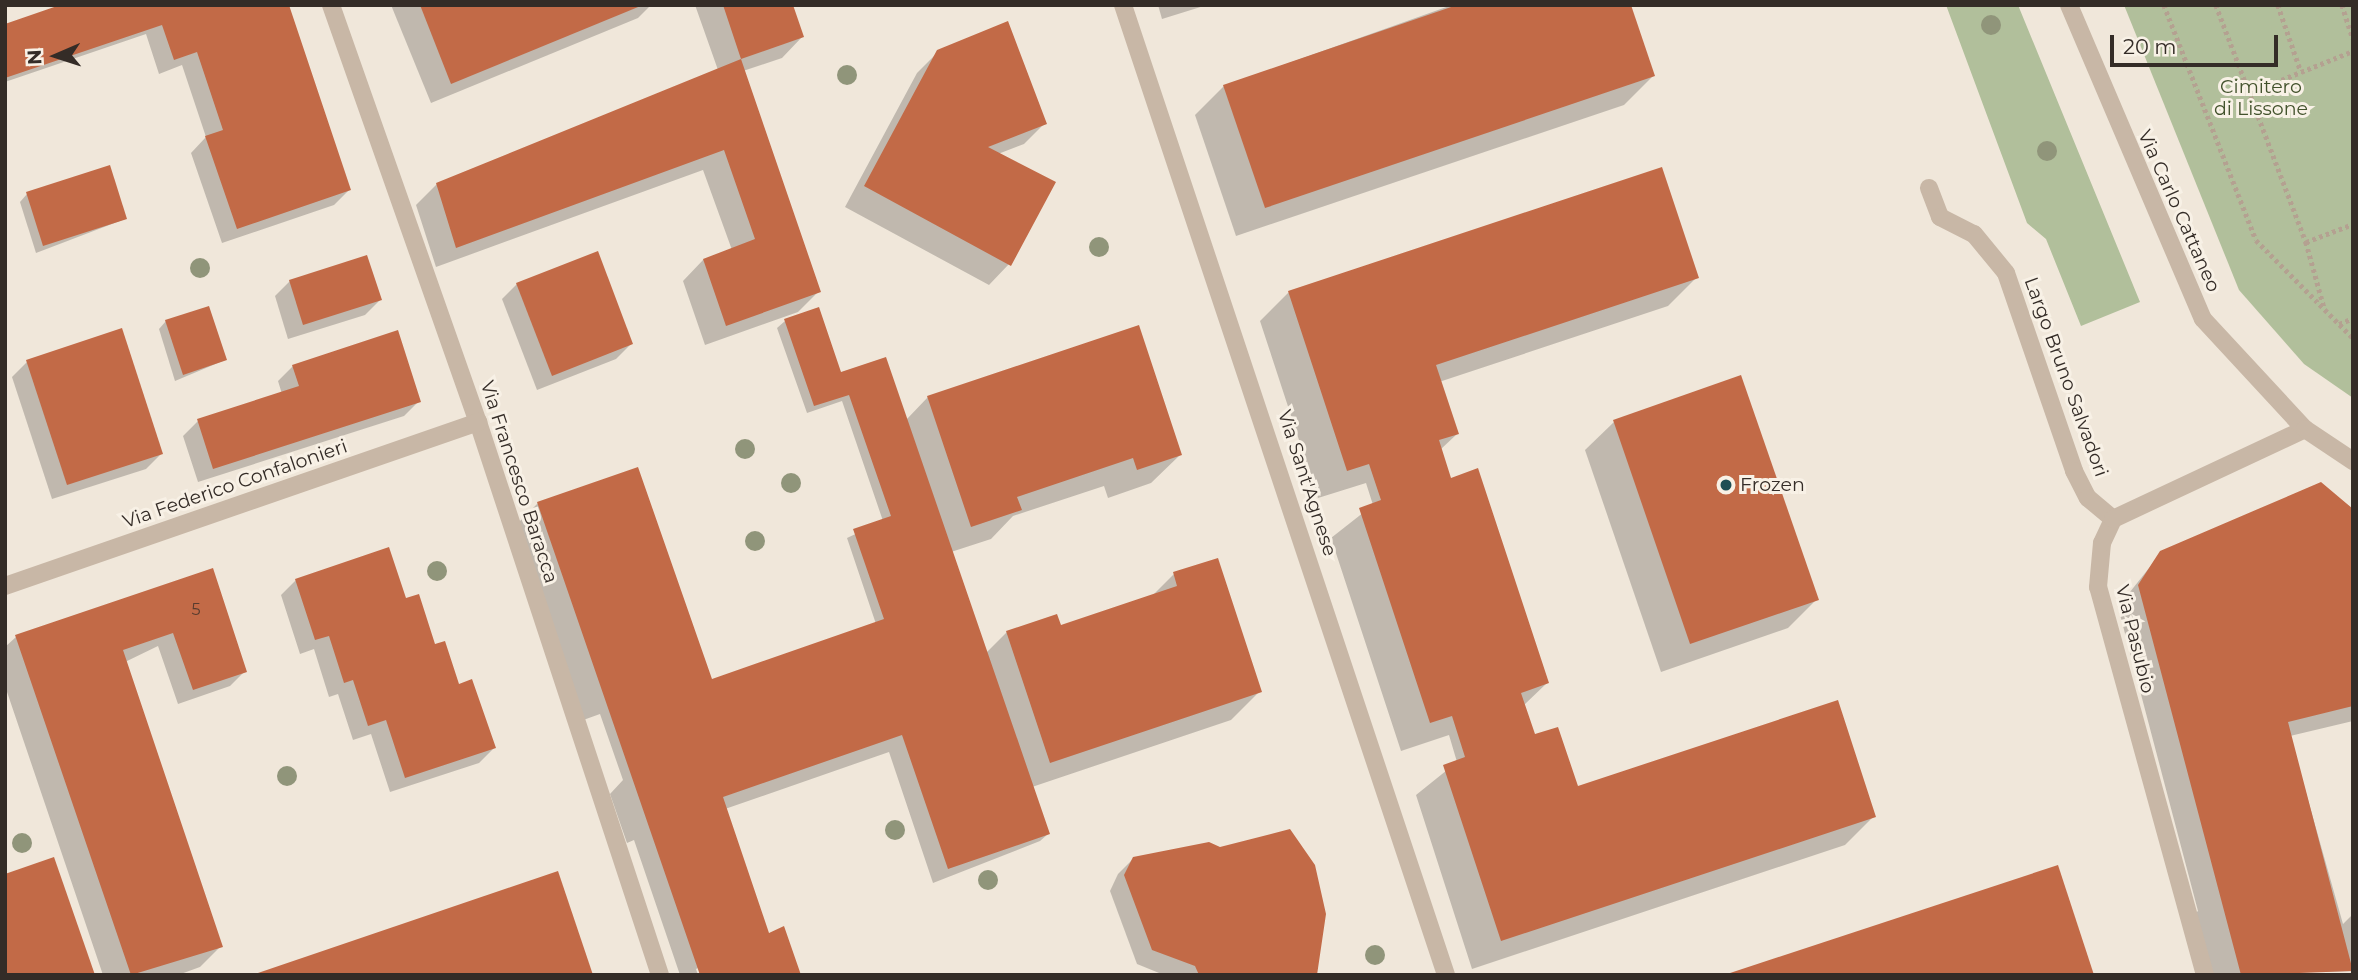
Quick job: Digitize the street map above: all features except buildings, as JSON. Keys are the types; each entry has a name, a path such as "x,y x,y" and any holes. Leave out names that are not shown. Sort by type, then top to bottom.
{"street":[{"name":"Via Francesco Baracca","path":"331,5 478,422 660,975"},
{"name":"Via Sant'Agnese","path":"1123,5 1446,975"},
{"name":"Via Carlo Cattaneo","path":"2069,5 2203,318 2305,429 2353,461"},
{"name":"Largo Bruno Salvadori","path":"1929,188 1940,218 1974,234 2006,273 2074,471 2088,498 2113,519"},
{"name":"Via Federico Confalonieri","path":"5,586 478,422"},
{"path":"2113,519 2305,429"},
{"name":"Via Pasubio","path":"2113,519 2102,543 2098,587 2205,975"}],"path":[{"path":"2164,5 2256,240 2353,338"},
{"path":"2216,5 2306,242 2324,308"},
{"path":"2278,5 2300,69"},
{"path":"2342,5 2353,38"},
{"path":"2249,93 2300,69 2353,51"},
{"path":"2306,242 2353,224"},
{"path":"2339,324 2353,318"}],"green space":[{"path":"1946,5 2018,5 2140,302 2081,326 2046,239 2027,223"},
{"name":"Cimitero di Lissone","path":"2124,5 2353,5 2353,398 2304,364 2239,290"}],"place":[{"name":"Frozen","path":"1726,485"}]}
